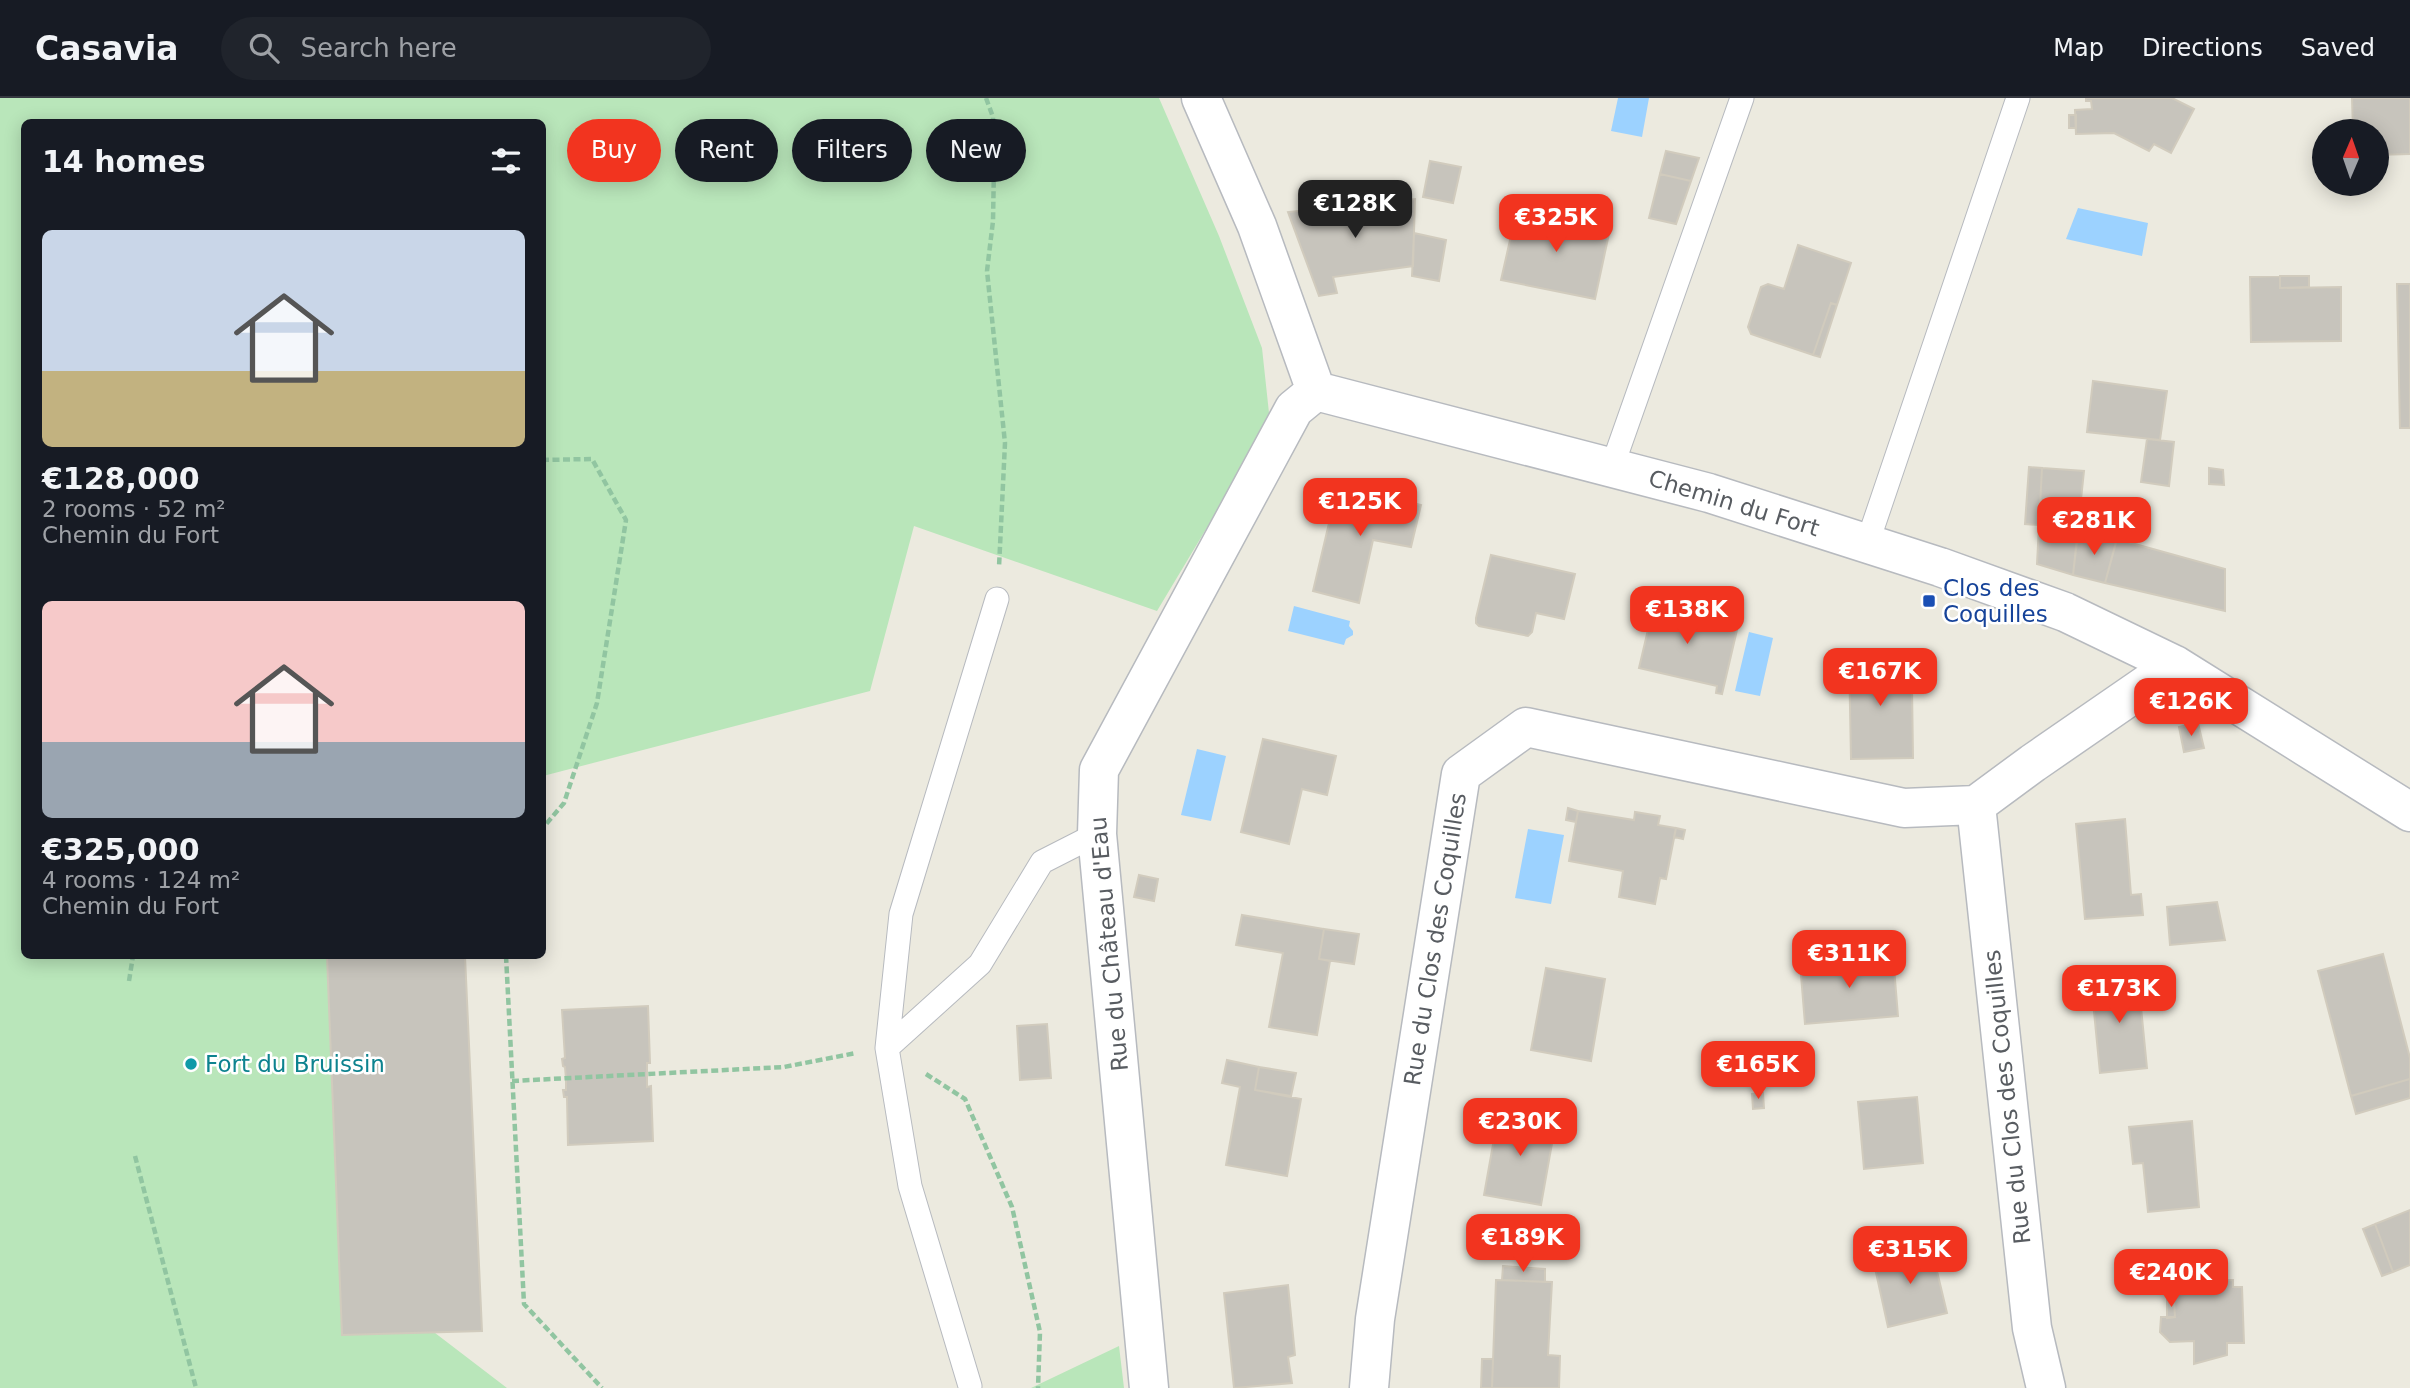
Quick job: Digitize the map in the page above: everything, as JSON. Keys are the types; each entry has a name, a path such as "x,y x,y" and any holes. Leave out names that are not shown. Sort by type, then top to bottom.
{"street":[{"path":"1200,98 1257,226 1316,391"},
{"name":"Chemin du Fort","path":"1316,391 1709,493 1940,567 2064,612 2175,665 2410,812"},
{"name":"Rue du Château d'Eau","path":"1149,1388 1097,834 1099,770 1294,409 1316,391"},
{"path":"1976,805 2175,665"},
{"name":"Rue du Clos des Coquilles","path":"1369,1388 1375,1319 1461,774 1526,727 1904,808 1976,805 2032,1328 2046,1388"}],"lane":[{"path":"1612,467 1742,98"},
{"path":"1867,544 2018,98"},
{"path":"970,1386 910,1186 887,1048 901,914 997,599"},
{"path":"887,1048 980,964 1042,862 1097,834"}],"path":[{"path":"986,98 993,117 995,166 993,221 987,271 1005,443 997,599"},
{"path":"546,460 592,459 626,520 597,703 564,803 546,824"},
{"path":"129,981 133,959"},
{"path":"506,959 524,1304 603,1388"},
{"path":"512,1081 784,1067 887,1048 965,1099 1012,1207 1040,1332 1038,1388"},
{"path":"135,1156 196,1388"}],"green space":[{"path":"0,98 1159,98 1219,236 1262,348 1269,413 1239,474 1157,611 914,526 870,691 546,775 546,119 21,119 21,959 357,959 405,1310 507,1388 0,1388"},
{"path":"1119,1346 1124,1388 1031,1388"}],"water":[{"path":"1618,98 1649,98 1642,137 1611,131"},
{"path":"2078,208 2148,223 2142,256 2066,239"},
{"path":"1294,606 1350,621 1353,635 1346,639 1344,645 1288,631"},
{"path":"1749,632 1773,638 1760,696 1735,691"},
{"path":"1197,749 1226,756 1211,821 1181,815"},
{"path":"1528,829 1564,835 1551,904 1515,898"}],"building":[{"path":"2086,98 2172,98 2194,109 2171,153 2154,144 2149,151 2114,133 2076,134 2075,110 2092,109 2091,101 2086,101"},
{"path":"2352,98 2410,98 2410,154 2389,155 2389,119 2353,119"},
{"path":"2069,115 2076,115 2076,128 2069,128"},
{"path":"1666,151 1699,158 1691,181 1660,174"},
{"path":"1430,161 1461,167 1453,203 1423,197"},
{"path":"1660,174 1691,181 1676,224 1649,218"},
{"path":"1415,199 1413,266 1333,277 1337,293 1319,296 1288,212"},
{"path":"1517,209 1610,229 1595,299 1501,280"},
{"path":"1414,233 1446,240 1439,281 1412,276"},
{"path":"1798,245 1851,263 1837,305 1831,303 1813,355 1751,334 1748,327 1761,287 1768,284 1784,289"},
{"path":"2280,276 2280,288 2341,287 2341,341 2251,342 2250,277"},
{"path":"2280,276 2309,276 2309,287 2280,288"},
{"path":"2397,284 2410,284 2410,428 2400,428"},
{"path":"1831,303 1837,305 1820,357 1813,355"},
{"path":"2093,381 2167,391 2160,440 2087,432"},
{"path":"2147,439 2174,442 2169,486 2141,482"},
{"path":"2029,467 2042,468 2039,525 2025,524"},
{"path":"2042,468 2084,471 2073,575 2037,564"},
{"path":"2209,468 2223,470 2224,485 2209,484"},
{"path":"1338,485 1421,505 1411,547 1373,540 1359,603 1313,591"},
{"path":"2078,533 2117,538 2105,583 2073,575"},
{"path":"2117,539 2225,569 2225,611 2105,583"},
{"path":"1491,555 1575,574 1564,619 1536,613 1532,632 1528,636 1479,626 1476,618"},
{"path":"1655,600 1699,610 1696,620 1737,630 1722,694 1716,693 1717,686 1639,668"},
{"path":"1906,654 1906,688 1912,687 1913,758 1851,759 1849,656"},
{"path":"2198,723 2204,748 2184,752 2179,727"},
{"path":"1263,739 1336,756 1327,795 1302,789 1289,844 1241,832"},
{"path":"1568,808 1578,811 1576,822 1566,820"},
{"path":"1578,811 1634,820 1635,812 1660,816 1658,825 1676,828 1666,879 1660,878 1655,904 1619,897 1623,871 1569,861"},
{"path":"2125,819 2131,895 2141,894 2143,915 2085,919 2076,824"},
{"path":"1676,828 1685,830 1683,839 1674,837"},
{"path":"1139,875 1158,879 1154,901 1134,897"},
{"path":"2217,902 2225,940 2170,945 2167,907"},
{"path":"1242,915 1324,929 1319,959 1330,961 1317,1035 1269,1027 1283,953 1236,945"},
{"path":"1324,929 1359,934 1354,964 1319,959"},
{"path":"2383,954 2410,1058 2410,1079 2351,1096 2318,971"},
{"path":"1893,955 1898,1016 1805,1024 1800,963"},
{"path":"327,959 465,959 482,1331 342,1335"},
{"path":"1546,968 1605,979 1591,1061 1531,1050"},
{"path":"2138,977 2147,1068 2100,1073 2091,981"},
{"path":"648,1006 650,1063 647,1063 647,1087 651,1086 653,1141 568,1145 567,1097 564,1097 563,1090 566,1090 566,1079 562,1059 565,1058 562,1010"},
{"path":"1047,1024 1051,1078 1020,1080 1017,1026"},
{"path":"1227,1060 1259,1067 1255,1090 1301,1099 1287,1176 1226,1165 1240,1087 1222,1083"},
{"path":"1259,1067 1296,1073 1291,1096 1255,1090"},
{"path":"2410,1079 2410,1098 2356,1114 2351,1096"},
{"path":"1763,1093 1764,1108 1753,1109 1752,1094"},
{"path":"1917,1097 1923,1163 1864,1169 1858,1102"},
{"path":"1499,1111 1556,1121 1541,1205 1484,1195"},
{"path":"2192,1121 2199,1207 2148,1212 2143,1163 2133,1164 2129,1127"},
{"path":"2410,1210 2410,1265 2393,1272 2375,1224"},
{"path":"2375,1224 2393,1272 2382,1276 2363,1229"},
{"path":"1931,1246 1947,1313 1888,1327 1873,1259"},
{"path":"1503,1266 1545,1269 1545,1282 1502,1280"},
{"path":"1496,1280 1552,1282 1548,1355 1560,1356 1559,1388 1492,1388"},
{"path":"2233,1280 2233,1287 2242,1287 2244,1343 2227,1343 2227,1355 2194,1364 2194,1341 2170,1342 2160,1332 2161,1317 2175,1317 2174,1301 2167,1300 2166,1282"},
{"path":"1288,1285 1295,1355 1288,1357 1292,1383 1234,1388 1224,1293"},
{"path":"2167,1300 2174,1301 2175,1317 2167,1318"},
{"path":"1482,1359 1493,1359 1492,1388 1481,1388"}],"place":[{"name":"Clos des Coquilles","path":"1929,601"},
{"name":"Fort du Bruissin","path":"191,1064"}]}
